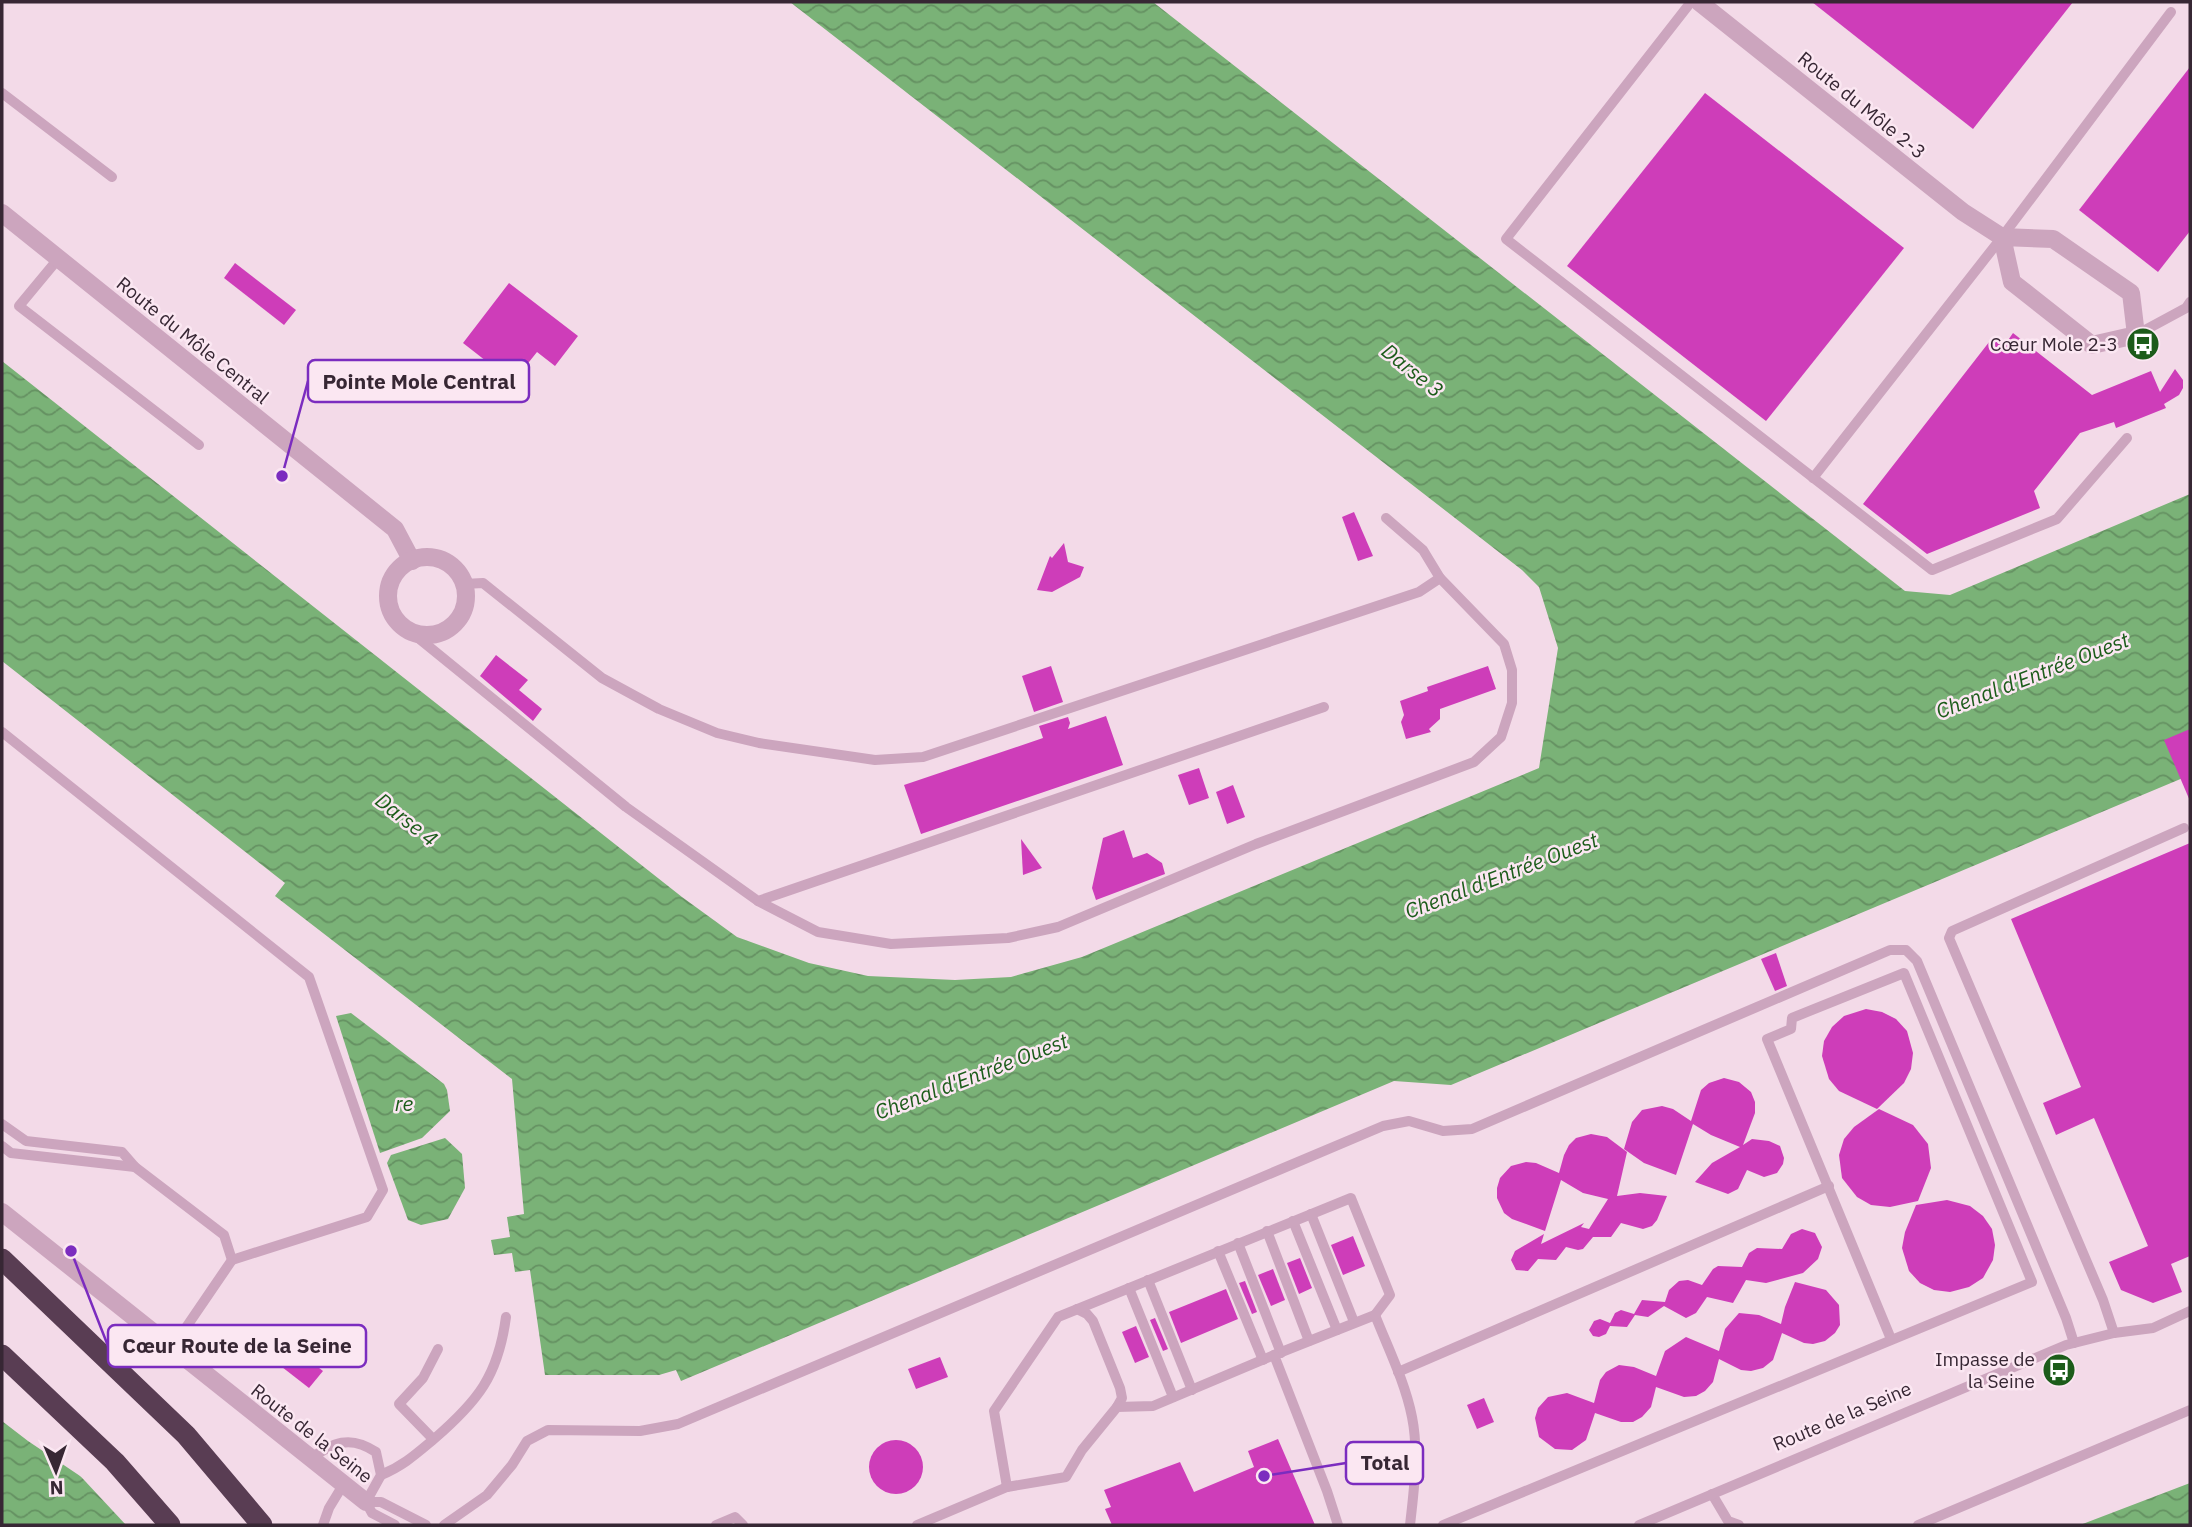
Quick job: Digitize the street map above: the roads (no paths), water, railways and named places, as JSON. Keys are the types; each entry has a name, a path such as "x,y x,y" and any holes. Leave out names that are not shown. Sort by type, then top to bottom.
{"highway":[{"path":"2,1259 186,1435 262,1525"},
{"path":"2,1355 115,1462 170,1525"}],"street":[{"name":"Route du Môle 2-3","path":"1699,2 1963,212 2002,237"},
{"name":"Route du Môle Central","path":"4,220 58,259 395,529 412,561"},
{"path":"2002,237 2053,239 2131,293 2136,335 2092,345 2012,282 2002,237"},
{"path":"437,558 458,572 464,584 464,609 449,629 437,634 411,632 393,615 389,590 393,578 401,568 412,561 437,558"},
{"name":"Route de la Seine","path":"2,1212 366,1502"}],"lane":[{"path":"1691,2 1506,239 1932,570 2057,519 2127,438"},
{"path":"1813,478 2002,237 2171,12"},
{"path":"2,93 112,177"},
{"path":"58,259 19,306 199,445"},
{"path":"2136,335 2186,308 2190,302"},
{"path":"411,632 626,807 758,901 818,932 891,944 1008,938 1058,927 1256,844 1474,762 1501,737 1512,704 1512,670 1504,644 1440,578 1423,550 1387,518"},
{"path":"464,584 483,583 602,678 659,709 717,733 759,743 875,760 923,757 1419,592 1440,578"},
{"path":"758,901 1324,707"},
{"path":"2,732 309,977 383,1190 368,1217 232,1260 172,1348"},
{"path":"2114,1333 2103,1300 1949,938 1952,931 2184,828"},
{"path":"444,1525 487,1495 512,1465 527,1441 548,1430 640,1431 678,1424 1383,1126 1409,1121 1443,1131 1472,1129 1890,950 1906,950 1917,961 2066,1318 2070,1344"},
{"path":"1443,1525 2032,1282 1904,973 1791,1018 1791,1029 1767,1039 1891,1339"},
{"path":"2,1124 26,1141 122,1152 135,1167 224,1235 232,1260"},
{"path":"2,1146 11,1153 135,1167"},
{"path":"1398,1372 1829,1186"},
{"path":"1007,1487 994,1411 1058,1317 1350,1198 1390,1295 1375,1315 1153,1406 1117,1407"},
{"path":"1311,1214 1354,1322"},
{"path":"1293,1221 1337,1329"},
{"path":"1267,1231 1309,1341"},
{"path":"1238,1243 1338,1525"},
{"path":"1219,1251 1262,1360"},
{"path":"1148,1280 1192,1390"},
{"path":"1129,1288 1173,1397"},
{"path":"916,1525 1007,1487 1066,1477 1082,1450 1122,1398 1093,1321 1077,1309"},
{"name":"Route de la Seine","path":"1639,1525 2070,1344 2114,1333 2152,1328 2190,1311"},
{"path":"1375,1315 1410,1408 1415,1436 1415,1477 1410,1525"},
{"path":"380,1475 401,1467 468,1409 487,1380 499,1352 506,1317"},
{"path":"433,1439 399,1404 423,1378 438,1349"},
{"path":"1918,1525 2190,1410"},
{"path":"309,1459 329,1446 349,1441 364,1444 376,1452 380,1475 366,1502"},
{"path":"323,1525 329,1508 343,1485"},
{"path":"1712,1494 1728,1521 1739,1525"},
{"name":"Route de la Seine","path":"395,1525 372,1513 366,1502 381,1502 426,1525"},
{"path":"716,1525 735,1517 743,1525"}],"water":[{"path":"790,2 1153,2 1905,591 1950,595 2190,494 2190,775 1451,1085 1394,1081 681,1381 676,1370 659,1375 545,1375 530,1270 515,1272 512,1253 494,1255 491,1240 510,1237 507,1217 524,1214 512,1079 275,896 285,883 2,661 2,361 682,897 737,937 809,963 868,976 955,980 1011,977 1082,957 1539,768 1558,648 1539,587 1522,570"},
{"name":"re","path":"351,1013 444,1084 450,1111 422,1138 380,1153 336,1016"},
{"path":"445,1138 462,1154 465,1188 448,1219 421,1225 408,1220 387,1163 391,1155"},
{"path":"2,1421 28,1441 153,1525 2,1525"},
{"path":"2190,1483 2190,1525 2080,1525"}],"place":[{"name":"Cœur Mole 2-3","path":"2143,344"},
{"name":"Pointe Mole Central","path":"282,476"},
{"name":"Cœur Route de la Seine","path":"71,1251"},
{"name":"Impasse de la Seine","path":"2059,1370"},
{"name":"Total","path":"1264,1476"}],"water label":[{"name":"Darse 3","path":"1413,370"},
{"name":"Chenal d'Entrée Ouest","path":"2032,675"},
{"name":"Darse 4","path":"407,819"},
{"name":"Chenal d'Entrée Ouest","path":"1501,875"},
{"name":"Chenal d'Entrée Ouest","path":"971,1076"}]}
